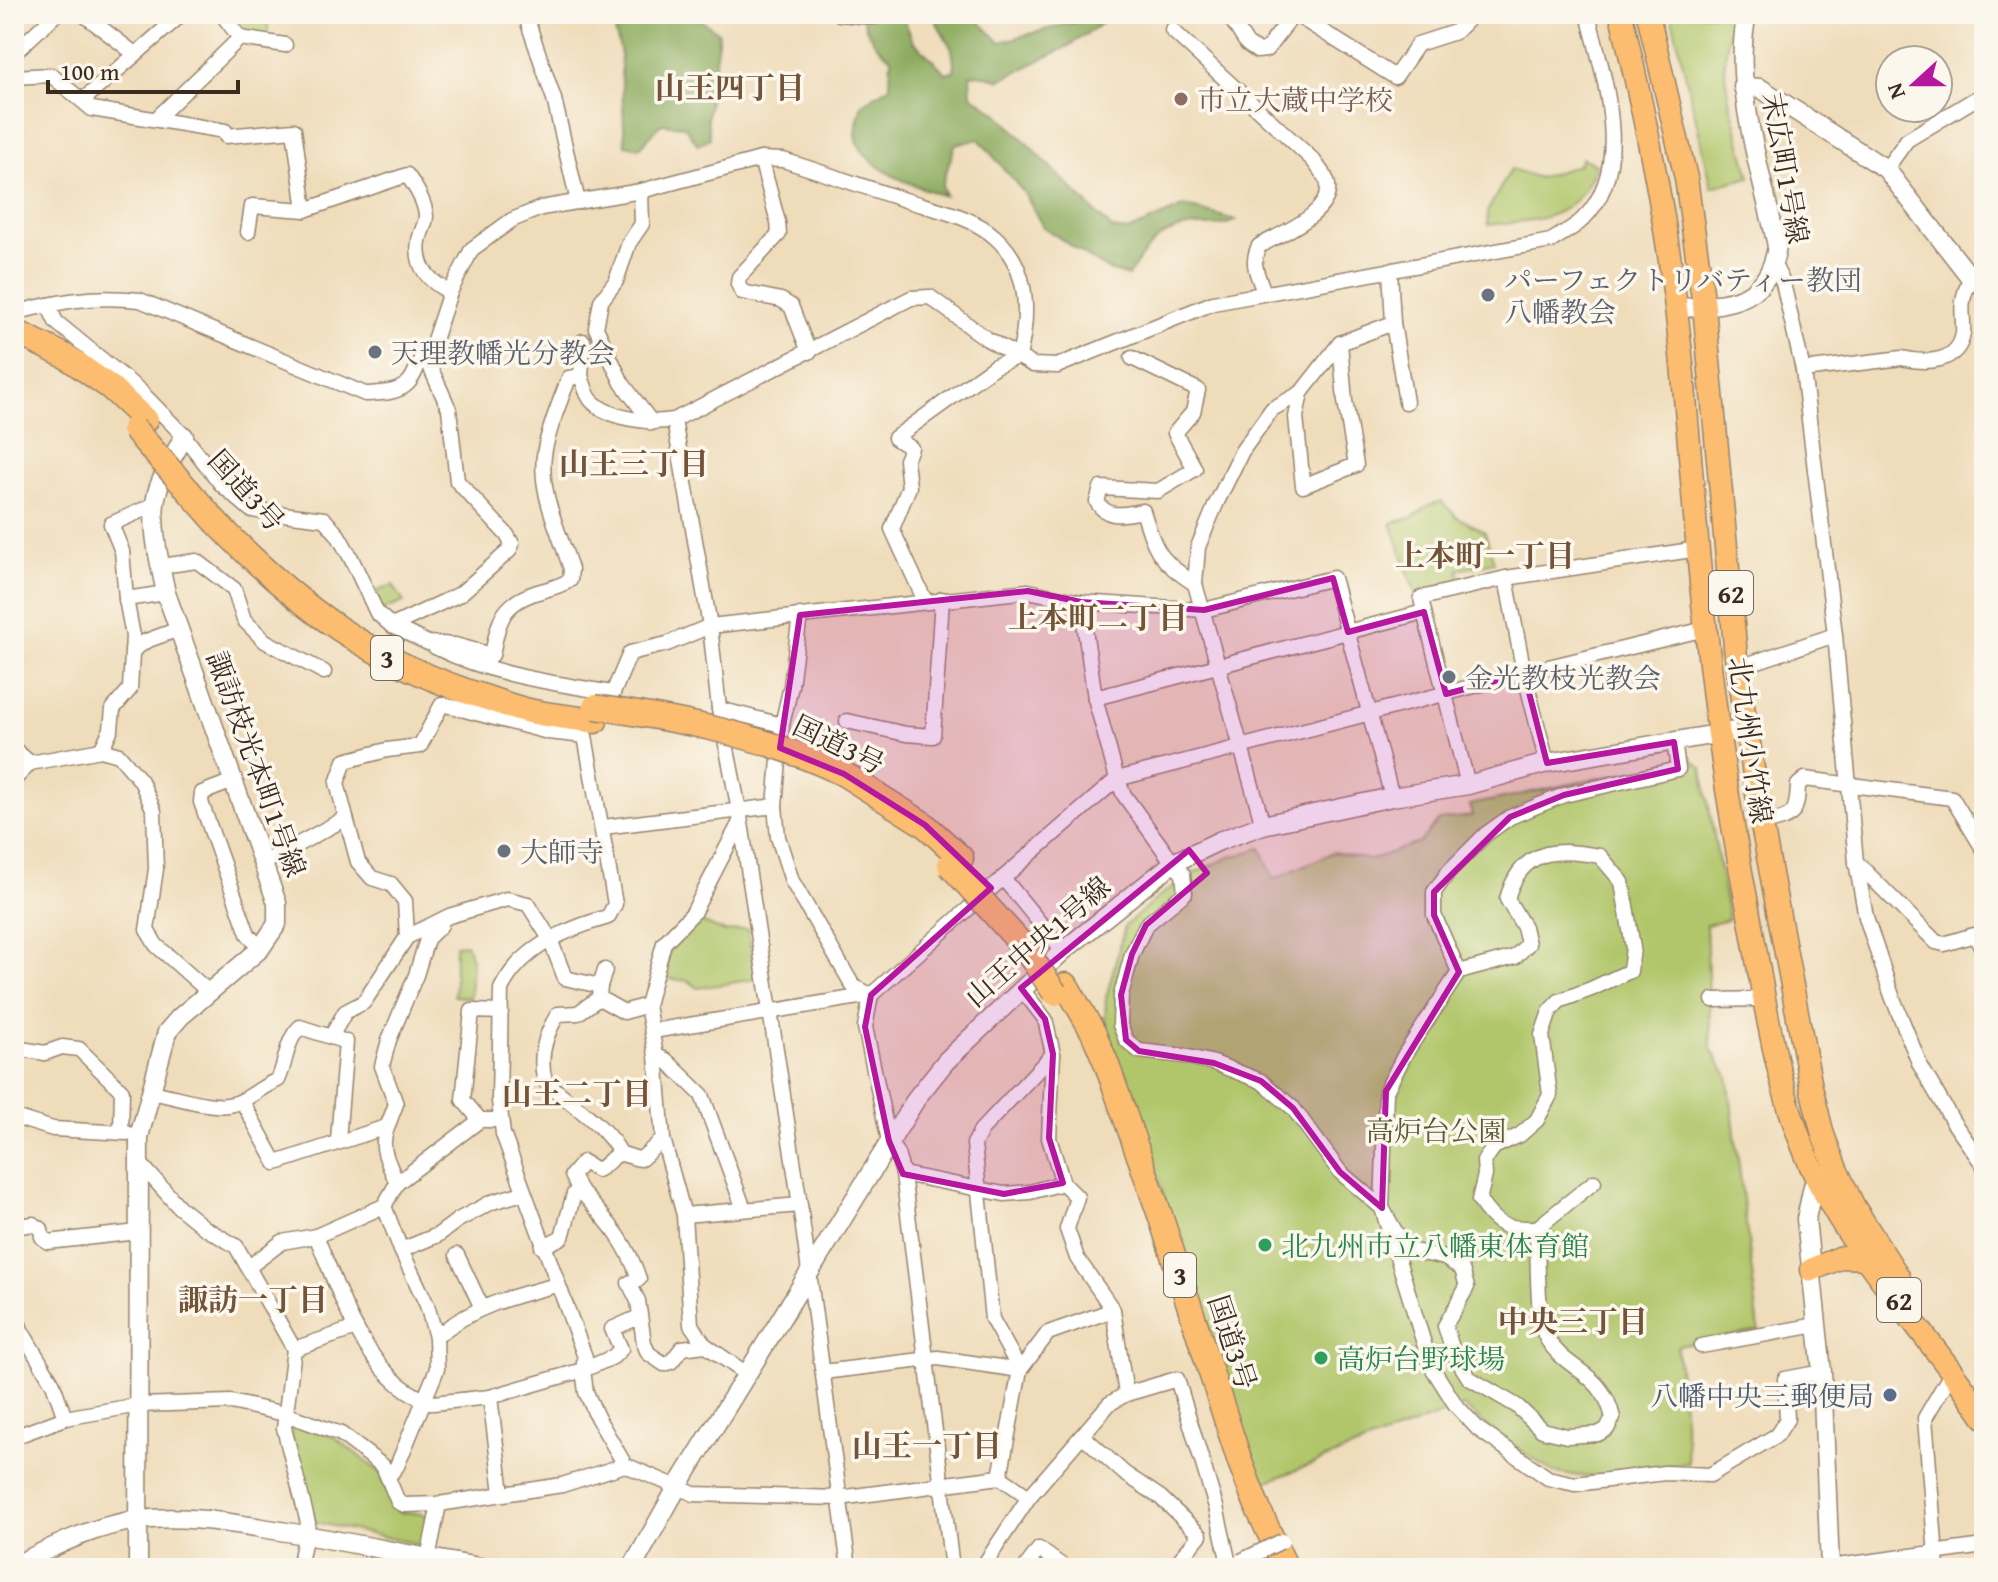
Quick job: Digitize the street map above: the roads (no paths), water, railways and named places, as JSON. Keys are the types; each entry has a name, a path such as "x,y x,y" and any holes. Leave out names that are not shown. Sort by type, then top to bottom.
{"highway":[{"name":"国道3号","path":"14,331 67,357 111,388 222,518 261,570 311,611 378,655 446,685 532,712 597,714 733,745 840,781 925,825 956,862 1034,938 1061,989 1098,1076 1228,1466 1270,1568"},
{"name":"国道3号","path":"14,346 59,368 140,424"},
{"name":"国道3号","path":"1061,989 1093,1032 1107,1065 1161,1218 1240,1462 1286,1568"}],"main road":[{"name":"北九州小竹線","path":"1621,14 1651,142 1675,309 1705,629 1719,734 1738,857 1786,1091 1866,1258 1953,1370 1984,1417"},
{"name":"北九州小竹線","path":"1648,14 1686,178 1704,306 1737,668 1762,825 1811,1087 1823,1135 1827,1174 1854,1207 1886,1261 1984,1390"},
{"path":"1811,1270 1834,1259 1866,1258"}],"street":[{"path":"14,53 56,14"},
{"path":"83,14 135,54"},
{"path":"83,100 182,14"},
{"path":"222,14 240,38 285,45"},
{"path":"525,14 554,99 578,202"},
{"path":"840,14 872,17 897,14"},
{"path":"1228,14 1247,44 1257,51 1266,50 1295,14 1395,77 1418,44 1455,32 1471,16 1469,14"},
{"path":"583,341 581,376 590,398 606,412 652,423 674,420 911,298 930,297 987,339 1033,365 1057,366 1213,303 1551,241 1582,221 1598,200 1613,145 1611,110 1588,14"},
{"name":"末広町1号線","path":"1675,309 1731,303 1752,295 1767,279 1774,265 1777,246 1743,87 1741,58 1747,14"},
{"path":"1172,30 1313,160 1327,181 1328,194 1323,206 1314,215 1259,246 1254,264 1264,292"},
{"path":"156,119 240,38"},
{"path":"14,77 51,75 92,109 225,131 226,136 294,130 305,210"},
{"path":"1743,87 1760,88 1886,169 1977,282 1962,303 1963,333 1959,345 1949,356 1935,361 1902,358 1803,370"},
{"path":"1886,169 1907,140 1975,99 1984,99"},
{"path":"14,313 103,296 140,300 235,333 365,394 391,392 409,382 421,357 430,352 450,292 472,249 512,220 541,208 641,191 761,159 783,160 916,203 961,218 994,235 1009,253 1022,279 1027,323 1019,356"},
{"path":"761,159 779,234 739,277 738,284 742,292 781,300 791,306 809,352"},
{"path":"248,232 252,206 305,210 407,175 418,191 426,216 418,243 422,271 435,285 450,292"},
{"path":"641,191 642,224 629,243 616,281 601,301 596,328 622,383 652,423"},
{"path":"1774,265 1783,283 1803,370 1835,635 1847,784 1866,917 1892,996 1920,1065 1953,1122 1984,1166"},
{"path":"1390,270 1393,323 1406,402"},
{"path":"48,305 56,322 139,390 184,436 221,484 251,510 324,519 345,546 377,613 392,626 463,660 500,673 549,684 597,714"},
{"path":"1263,825 1195,584 1198,547 1242,451 1272,409 1301,393 1340,343 1393,323"},
{"path":"1301,393 1296,417 1303,486 1356,465 1345,401 1340,343"},
{"path":"925,601 892,529 909,487 906,460 911,448 895,438 995,366 1019,356"},
{"path":"392,626 460,594 509,551 512,544 457,481 449,409 428,362 421,357"},
{"path":"1132,358 1198,390 1193,412 1175,433 1195,469 1158,491 1101,488 1097,502 1102,510 1113,515 1143,511 1152,542 1168,566 1195,584"},
{"path":"428,643 455,645 492,655 499,622 507,607 570,580 571,569 545,490 545,451 569,378 581,376"},
{"path":"674,420 710,626 719,709 739,816 810,1270 849,1568"},
{"name":"諏訪枝光本町1号線","path":"138,1568 137,1160 130,1134 150,1092 167,1032 180,1017 260,949 277,924 277,903 166,593 161,566 157,493 184,436"},
{"path":"101,750 111,729 113,709 130,689 133,636 122,551 111,524 156,504"},
{"path":"1468,785 1421,598 1506,578 1698,549"},
{"path":"161,566 197,561 234,589 244,620 265,641 324,672"},
{"path":"625,1465 586,1392 585,1357 542,1247 500,1120 501,989 509,974 550,939 579,925 608,917 615,904 603,827 597,714 630,653 667,644 710,626 942,599 1028,591 1081,602 1204,610 1333,578 1392,797"},
{"path":"1506,578 1524,673 1547,763"},
{"path":"126,599 166,593"},
{"path":"847,721 906,734 933,736 942,599"},
{"path":"1081,602 1095,698 1117,779 1124,795 1183,874 1185,893 1146,925 1132,954 1121,995 1120,1025 1126,1040 1139,1051 1214,1063 1261,1081 1293,1108 1340,1172 1382,1208 1405,1249 1445,1258 1462,1269 1467,1287 1445,1326 1454,1354 1469,1378 1517,1406 1542,1430 1567,1436 1598,1434 1607,1429 1613,1418 1609,1401 1596,1382 1546,1338 1541,1316 1537,1228"},
{"path":"1095,698 1424,612"},
{"path":"800,615 791,706 782,725 775,806 778,837 792,881 853,986 871,995"},
{"path":"132,651 146,641 179,629"},
{"path":"653,1031 871,995 1117,779 1705,629"},
{"path":"1737,668 1835,635"},
{"path":"407,937 405,901 391,884 372,878 358,862 337,783 345,761 387,750 420,746 442,704 548,732 597,714"},
{"path":"719,709 782,725"},
{"name":"山王中央1号線","path":"632,1568 678,1486 918,1096 946,1061 1021,988 1173,863 1263,825 1392,797 1468,785 1547,763 1746,729"},
{"path":"1459,972 1434,915 1434,892 1449,871 1486,834 1510,817 1564,795 1678,769 1674,742"},
{"path":"14,749 30,763"},
{"path":"14,780 30,763 101,750 119,755 141,781 154,811 156,869 147,930 156,945 210,993"},
{"path":"1762,825 1791,816 1797,808 1798,785 1805,779 1952,798 1984,850"},
{"path":"233,781 202,793 201,802 248,934 260,949"},
{"path":"603,827 739,816 775,806"},
{"path":"739,816 693,913 664,943 647,1005 656,1056 663,1139 684,1215 691,1325 705,1345 748,1375"},
{"path":"262,864 346,818"},
{"path":"1594,1182 1537,1228 1514,1228 1491,1220 1479,1200 1485,1175 1484,1161 1494,1147 1520,1135 1541,1116 1550,1095 1542,1035 1550,1011 1559,1001 1630,971 1633,948 1622,882 1600,856 1567,850 1536,856 1512,882 1507,899 1524,927 1528,944 1515,957 1459,972 1405,1054 1386,1091 1382,1208 1431,1366 1455,1404 1478,1429 1548,1478 1575,1484 1665,1473 1710,1475 1777,1435 1787,1419 1785,1379 1822,1372"},
{"path":"1856,862 1936,942 1944,944 1974,935 1984,951"},
{"path":"1003,878 1063,951"},
{"path":"331,1037 345,1012 364,1002 407,937 449,916 507,899 528,904 550,939 565,978 600,992 624,1012 647,1005"},
{"path":"397,1183 382,1149 386,1127 396,1104 382,1066 427,939 449,916"},
{"path":"605,970 600,992 578,1013 558,1014 547,1032 542,1071 545,1081 607,1134 621,1154 641,1159 663,1139"},
{"path":"1021,988 1045,1019 1053,1054 1049,1138 1063,1183 1077,1197 1067,1229 1077,1258 1113,1310 1126,1394"},
{"path":"871,995 865,1027 889,1141 903,1174 952,1568"},
{"path":"1713,1000 1765,999"},
{"path":"480,1120 463,1100 472,1011 501,1012"},
{"path":"150,1092 226,1106 242,1101 263,1085 278,1080 285,1067 293,1034 300,1027 346,1042 338,1140"},
{"path":"14,1040 21,1049 45,1053 62,1047 80,1047 122,1091 130,1134 53,1129 14,1117"},
{"path":"1020,1370 992,1319 974,1144 981,1130 1053,1054"},
{"path":"656,1056 666,1060 702,1095 744,1209"},
{"path":"242,1101 276,1163 338,1140 386,1127"},
{"path":"249,1267 282,1242 316,1236 384,1206 397,1183 480,1120 500,1120"},
{"path":"621,1154 597,1170 583,1162 572,1175 579,1189 621,1237 634,1263 639,1279 629,1283 638,1301 648,1353 664,1364 671,1362 682,1348 705,1345"},
{"path":"137,1160 179,1207 205,1228 236,1246 294,1349 284,1428 308,1523 299,1568"},
{"path":"903,1174 1004,1194 1030,1192 1063,1183"},
{"path":"1827,1174 1813,1186 1807,1206 1822,1372 1830,1568 1984,1546"},
{"path":"542,1247 562,1237 574,1194 579,1189"},
{"path":"401,1250 438,1235 492,1202 523,1193"},
{"path":"684,1215 800,1205"},
{"path":"384,1206 427,1305 436,1337 437,1369 397,1466 389,1476"},
{"path":"14,1227 33,1224 41,1229 42,1237 48,1242 138,1232"},
{"path":"316,1236 369,1352 388,1374 433,1403 490,1397 583,1370 613,1357 621,1349 612,1329 639,1317"},
{"path":"457,1255 482,1308"},
{"path":"436,1337 455,1320 482,1308 557,1285"},
{"path":"1000,1477 1020,1370 1048,1333 1113,1310"},
{"path":"14,1311 21,1330 53,1384 65,1418"},
{"path":"1701,1346 1817,1325"},
{"path":"294,1349 356,1328"},
{"path":"823,1372 938,1358 1020,1370"},
{"path":"1937,1568 1925,1418 1953,1370"},
{"path":"982,1568 1029,1497 1109,1404 1126,1394 1177,1379 1235,1564 1282,1541"},
{"path":"490,1397 502,1493"},
{"path":"14,1437 65,1418 139,1405 231,1402 285,1414 341,1434 383,1466 398,1502 405,1505 439,1504 562,1485 625,1465 694,1494 839,1498 1000,1477 1029,1497"},
{"path":"1083,1436 1124,1473 1160,1497 1200,1535"},
{"path":"427,1563 439,1504"},
{"path":"1173,1568 1200,1535 1216,1507"},
{"path":"14,1566 94,1532 138,1520 181,1518 306,1535 427,1563 485,1568"},
{"path":"1025,1568 1039,1549 1065,1568"}],"place":[{"name":"市立大蔵中学校","path":"1181,99"},
{"name":"パーフェクトリバティー教団 八幡教会","path":"1488,295"},
{"name":"天理教幡光分教会","path":"375,352"},
{"name":"金光教枝光教会","path":"1449,677"},
{"name":"大師寺","path":"504,851"},
{"name":"北九州市立八幡東体育館","path":"1265,1245"},
{"name":"高炉台野球場","path":"1321,1358"},
{"name":"八幡中央三郵便局","path":"1890,1395"}],"district":[{"name":"山王四丁目","path":"730,87"},
{"name":"山王三丁目","path":"634,463"},
{"name":"上本町一丁目","path":"1485,555"},
{"name":"上本町二丁目","path":"1098,617"},
{"name":"山王二丁目","path":"577,1093"},
{"name":"諏訪一丁目","path":"253,1299"},
{"name":"中央三丁目","path":"1573,1321"},
{"name":"山王一丁目","path":"927,1445"}],"park label":[{"name":"高炉台公園","path":"1436,1130"}]}
